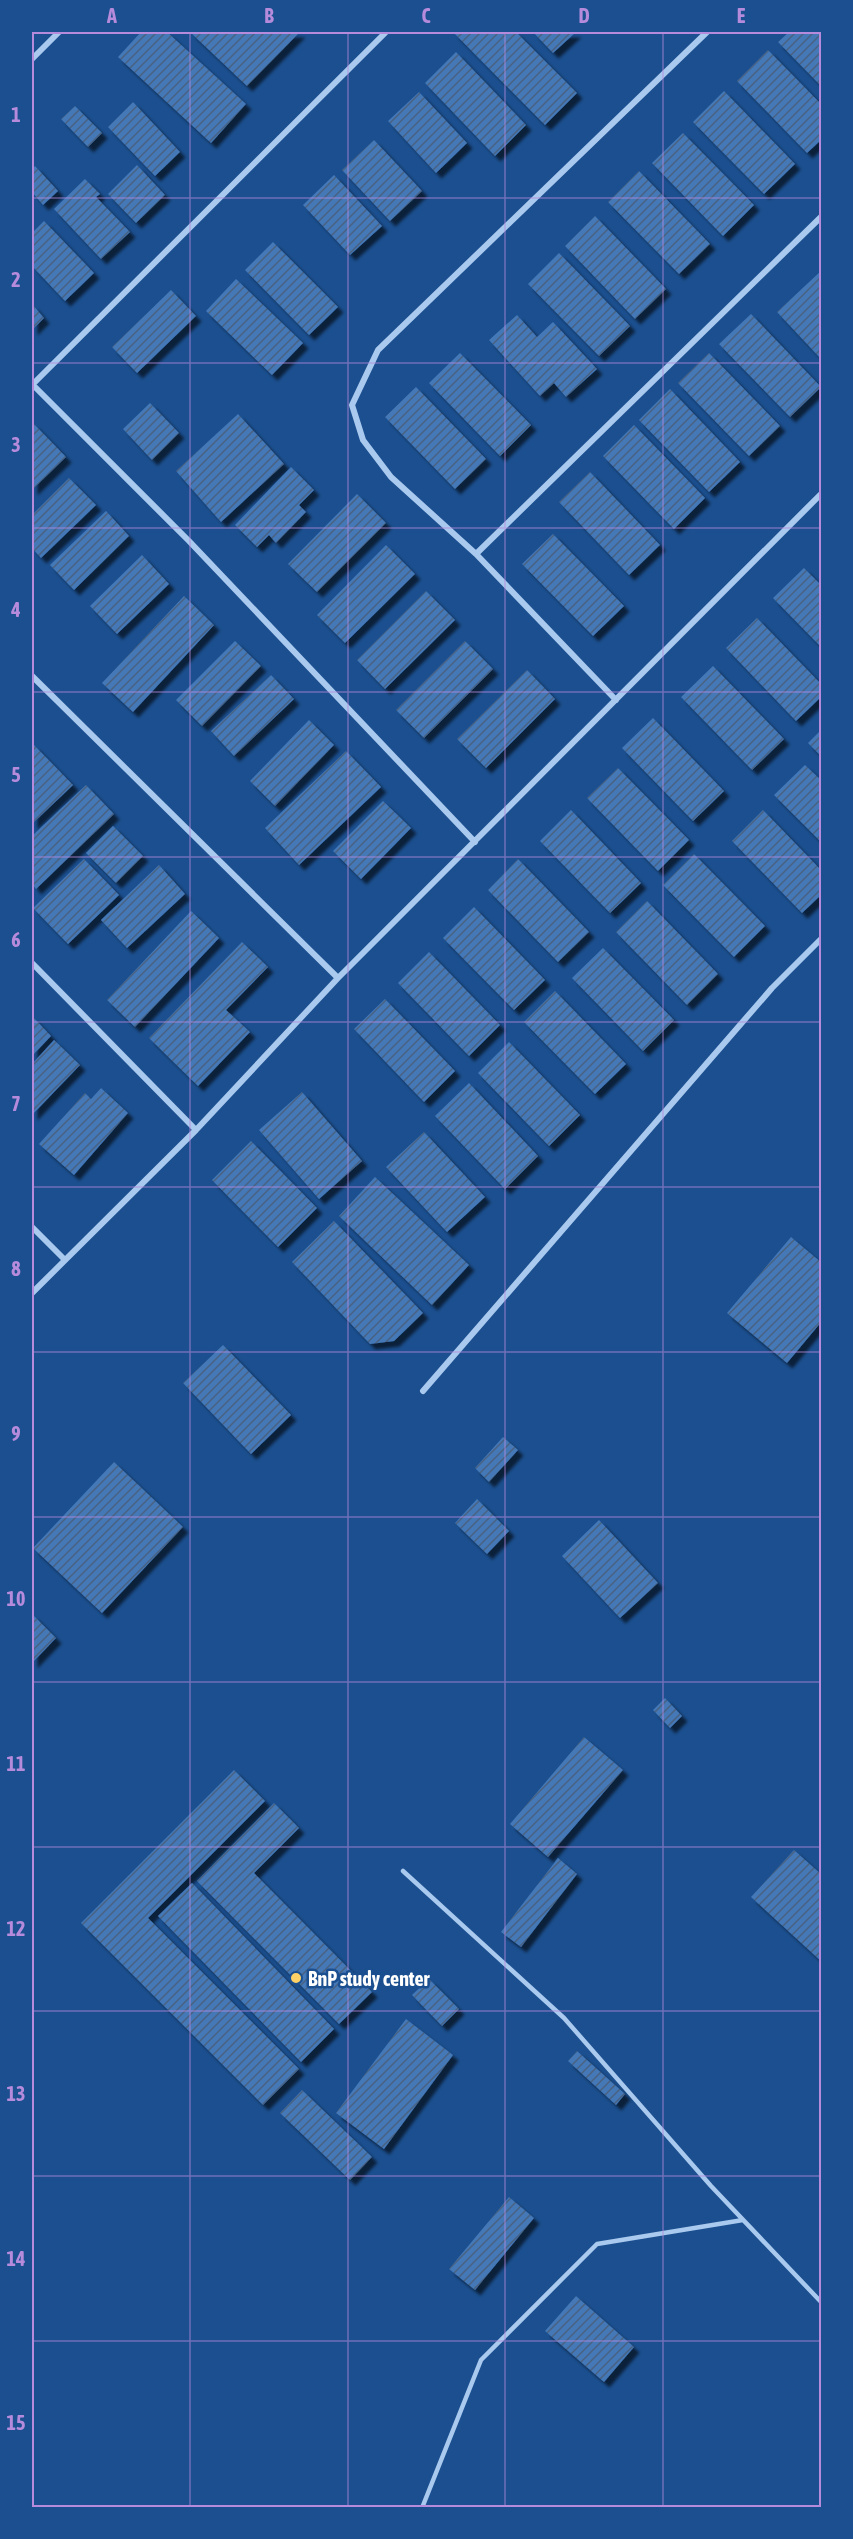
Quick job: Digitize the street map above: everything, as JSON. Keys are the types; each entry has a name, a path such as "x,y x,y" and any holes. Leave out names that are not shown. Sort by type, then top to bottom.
{"street":[{"path":"32,59 59,32"},
{"path":"386,32 32,384 189,541 475,842"},
{"path":"616,700 476,554 391,477 363,440 352,405 378,350 707,32"},
{"path":"476,554 822,216"},
{"path":"32,1293 196,1130 338,978 822,493"},
{"path":"32,676 338,978"},
{"path":"423,1391 772,988 822,938"},
{"path":"32,963 196,1130"},
{"path":"32,1227 65,1260"}],"lane":[{"path":"404,1871 564,2018 743,2220 822,2303"},
{"path":"422,2508 481,2360 597,2244 743,2220"}],"building":[{"path":"141,32 167,32 246,104 211,143 118,57"},
{"path":"190,32 300,32 247,86"},
{"path":"453,32 516,32 577,93 545,125"},
{"path":"533,32 576,32 553,53"},
{"path":"789,32 822,32 822,87 778,42"},
{"path":"768,50 822,105 822,139 807,153 737,81"},
{"path":"456,52 526,125 495,156 425,83"},
{"path":"724,91 795,164 764,194 693,122"},
{"path":"419,92 467,143 436,173 388,121"},
{"path":"133,102 180,152 155,176 108,127"},
{"path":"75,106 102,133 88,147 61,119"},
{"path":"683,133 754,205 723,236 652,163"},
{"path":"374,140 422,191 390,221 342,170"},
{"path":"137,165 165,195 136,223 108,194"},
{"path":"35,166 58,191 43,205 32,192 32,169"},
{"path":"639,171 710,244 679,274 608,202"},
{"path":"334,175 382,226 350,255 303,205"},
{"path":"85,179 100,194 96,197 130,232 101,259 54,209"},
{"path":"595,216 666,289 635,319 565,246"},
{"path":"44,221 94,273 65,301 32,266 32,233"},
{"path":"273,242 338,307 309,335 245,270"},
{"path":"559,253 630,326 599,356 528,284"},
{"path":"822,270 822,360 777,312"},
{"path":"236,279 303,343 272,375 206,311"},
{"path":"171,290 196,316 137,373 112,347"},
{"path":"32,304 44,318 32,330"},
{"path":"751,314 821,387 790,417 719,344"},
{"path":"517,315 537,337 553,322 597,369 566,397 554,383 540,396 489,340"},
{"path":"460,353 531,425 500,456 429,383"},
{"path":"709,353 780,426 749,456 678,383"},
{"path":"416,387 486,459 455,489 385,417"},
{"path":"670,389 740,462 709,492 639,420"},
{"path":"150,403 179,433 152,460 123,429"},
{"path":"238,414 284,464 221,522 176,471"},
{"path":"33,423 66,457 32,490 32,425"},
{"path":"634,425 705,498 674,529 603,456"},
{"path":"291,467 314,490 299,505 306,512 276,543 269,535 257,547 235,525"},
{"path":"590,472 660,545 629,575 559,502"},
{"path":"69,478 96,505 41,558 32,548 32,515"},
{"path":"357,494 386,523 317,592 288,564"},
{"path":"106,511 129,536 74,590 50,565"},
{"path":"553,534 624,606 593,636 522,564"},
{"path":"386,545 415,574 345,643 317,615"},
{"path":"142,555 169,584 117,634 90,606"},
{"path":"804,568 822,586 822,648 773,598"},
{"path":"426,591 455,620 385,689 357,660"},
{"path":"184,596 214,625 133,712 102,683"},
{"path":"757,618 822,685 822,696 796,721 726,648"},
{"path":"235,641 261,666 202,726 176,700"},
{"path":"465,641 493,669 424,738 396,710"},
{"path":"713,666 784,739 752,770 681,697"},
{"path":"527,670 555,699 486,768 457,739"},
{"path":"271,675 294,699 234,756 211,731"},
{"path":"653,718 724,791 693,821 622,748"},
{"path":"309,720 334,745 275,806 250,781"},
{"path":"822,729 822,757 808,743"},
{"path":"34,745 73,785 32,824 32,747"},
{"path":"346,751 381,787 299,865 265,828"},
{"path":"805,765 822,781 822,843 774,795"},
{"path":"618,768 689,840 658,871 587,798"},
{"path":"86,785 114,814 36,889 32,884 32,836"},
{"path":"383,801 411,828 361,879 333,851"},
{"path":"571,810 641,883 610,913 540,841"},
{"path":"763,810 822,871 822,894 802,913 732,841"},
{"path":"113,826 143,856 116,883 86,853"},
{"path":"694,854 765,926 734,957 663,885"},
{"path":"84,859 119,895 68,944 33,908"},
{"path":"518,859 589,932 558,962 488,890"},
{"path":"159,865 185,894 127,948 101,920"},
{"path":"647,901 718,974 687,1005 616,932"},
{"path":"474,907 545,980 514,1010 443,938"},
{"path":"191,911 219,938 135,1027 107,1000"},
{"path":"242,942 268,967 226,1010 250,1032 198,1086 149,1038"},
{"path":"603,948 674,1020 643,1051 572,978"},
{"path":"429,952 500,1025 469,1056 398,983"},
{"path":"555,991 626,1064 595,1094 524,1022"},
{"path":"385,999 455,1071 424,1102 354,1029"},
{"path":"32,1016 51,1036 32,1056"},
{"path":"54,1040 80,1065 32,1115 32,1064"},
{"path":"509,1042 580,1115 549,1146 478,1073"},
{"path":"469,1083 538,1156 505,1189 435,1116"},
{"path":"101,1088 128,1113 74,1175 39,1144 85,1093 91,1099"},
{"path":"302,1092 362,1161 319,1199 259,1130"},
{"path":"424,1132 485,1197 447,1232 386,1167"},
{"path":"251,1141 317,1208 278,1247 212,1180"},
{"path":"375,1177 469,1265 432,1305 339,1216"},
{"path":"334,1221 423,1313 394,1341 370,1344 292,1262"},
{"path":"791,1237 822,1263 822,1321 787,1363 727,1313"},
{"path":"223,1345 291,1415 251,1454 183,1383"},
{"path":"503,1437 518,1450 489,1482 475,1468"},
{"path":"114,1462 183,1527 102,1613 33,1548"},
{"path":"477,1499 509,1531 487,1554 455,1523"},
{"path":"599,1520 658,1583 620,1618 562,1556"},
{"path":"32,1614 56,1638 32,1663"},
{"path":"665,1698 682,1716 670,1728 653,1710"},
{"path":"584,1737 623,1770 548,1857 510,1824"},
{"path":"234,1770 265,1801 148,1918 299,2069 263,2105 81,1923"},
{"path":"274,1803 299,1828 254,1873 372,1992 339,2024 197,1881"},
{"path":"794,1850 822,1875 822,1962 751,1897"},
{"path":"558,1858 577,1874 521,1947 501,1932"},
{"path":"192,1883 334,2029 301,2062 158,1916"},
{"path":"429,1979 459,2009 442,2026 412,1995"},
{"path":"406,2019 453,2055 384,2149 336,2113"},
{"path":"577,2051 625,2094 616,2105 568,2061"},
{"path":"302,2090 372,2157 350,2180 280,2113"},
{"path":"509,2197 534,2218 475,2290 449,2269"},
{"path":"576,2296 634,2347 604,2382 545,2331"}],"place":[{"name":"BnP study center","path":"296,1978"}]}
